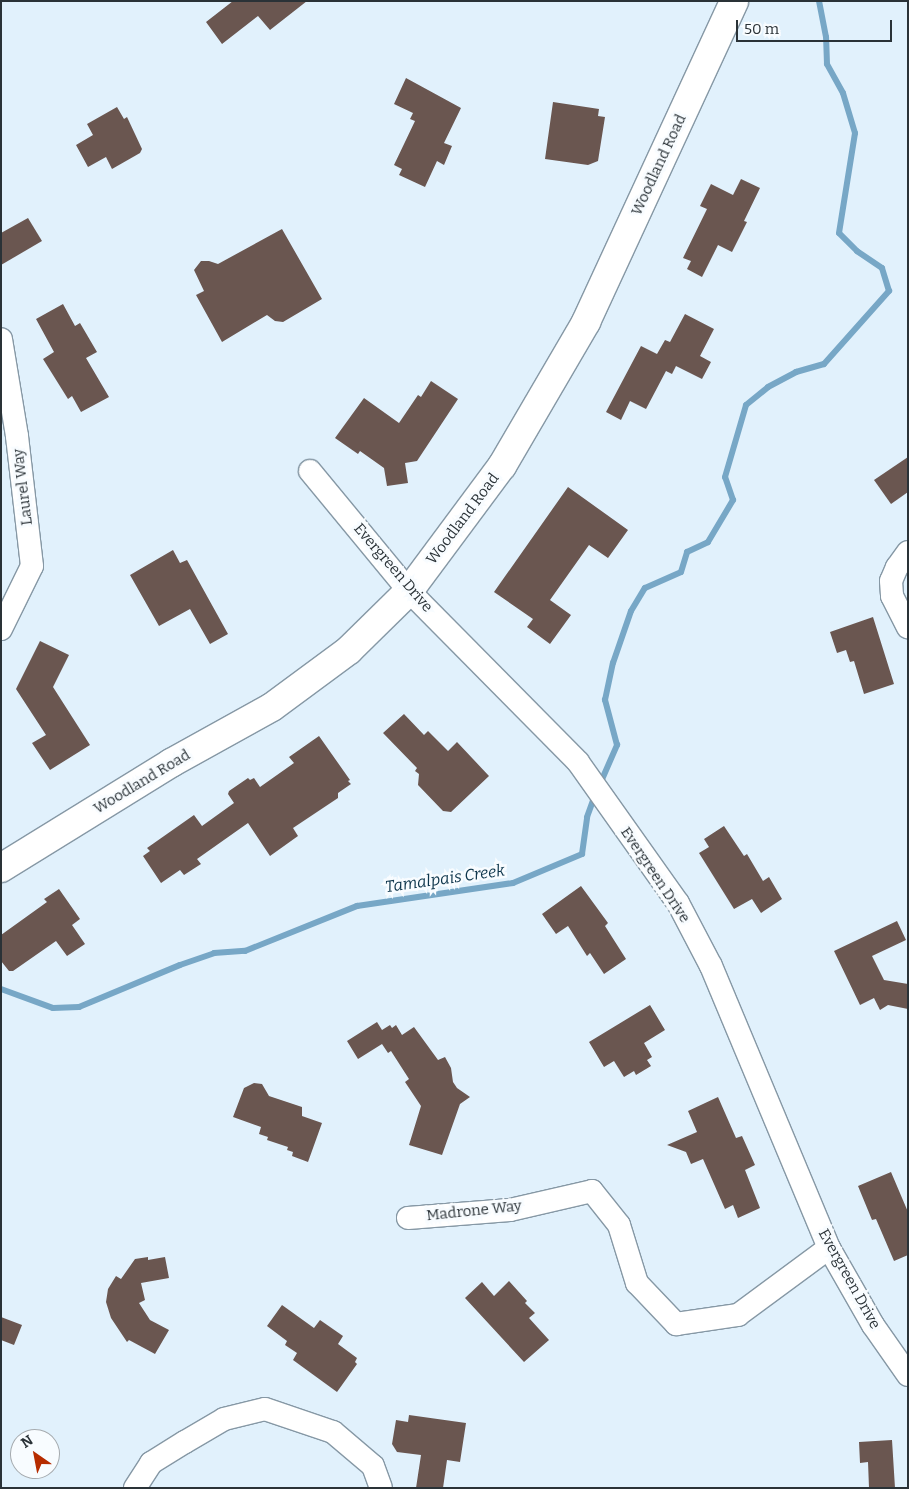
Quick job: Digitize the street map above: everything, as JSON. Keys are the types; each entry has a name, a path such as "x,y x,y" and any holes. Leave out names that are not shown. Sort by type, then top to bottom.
{"street":[{"name":"Woodland Road","path":"1,868 171,763 272,707 349,650 409,591 502,466 586,322 734,1"},
{"name":"Laurel Way","path":"1,339 17,436 32,566 1,629"},
{"name":"Evergreen Drive","path":"310,471 409,591 578,762 678,903 711,966 829,1248 873,1325 908,1375"},
{"path":"908,552 896,567 891,581 892,596 908,627"},
{"name":"Madrone Way","path":"408,1218 510,1210 592,1191 620,1225 637,1283 676,1324 738,1315 829,1248"},
{"path":"135,1488 151,1464 185,1442 224,1419 265,1409 333,1432 373,1466 381,1488"}],"building":[{"path":"233,1 307,1 270,30 258,16 222,44 206,22"},
{"path":"406,78 461,108 444,143 452,146 444,165 437,161 425,187 399,175 402,169 394,165 415,121 410,119 413,113 394,104"},
{"path":"553,102 599,109 598,116 605,117 598,161 588,165 545,159"},
{"path":"117,107 124,119 127,117 142,149 140,153 112,169 106,157 88,167 76,145 93,135 87,124"},
{"path":"741,179 760,188 744,221 747,222 732,252 718,245 702,277 687,269 691,261 683,258 707,209 700,206 711,184 733,195"},
{"path":"28,218 42,241 1,265 1,233"},
{"path":"282,229 322,299 283,322 275,321 267,315 222,342 196,295 204,291 194,270 201,261 218,264"},
{"path":"63,304 75,326 80,323 97,352 86,358 109,397 81,412 72,396 68,399 43,359 54,352 36,319"},
{"path":"685,314 714,329 700,356 711,362 702,379 676,366 672,374 666,371 646,409 630,401 621,420 606,412 641,346 657,354 665,340 670,342"},
{"path":"431,381 458,399 417,461 405,463 408,483 387,486 384,468 360,451 358,454 335,438 364,398 399,423 418,395 421,397"},
{"path":"908,457 908,492 891,504 874,480"},
{"path":"568,487 628,530 608,558 589,545 550,600 571,615 550,644 527,627 533,619 494,592"},
{"path":"173,550 180,563 187,560 228,634 210,644 190,609 159,626 130,575"},
{"path":"873,617 894,684 864,694 854,661 850,662 846,650 837,653 830,632"},
{"path":"40,641 69,655 53,687 90,745 50,770 32,743 46,735 16,689"},
{"path":"404,714 424,735 428,731 448,751 457,742 489,776 451,812 443,811 418,785 419,774 415,771 417,768 383,733"},
{"path":"319,736 351,784 338,793 338,798 293,828 298,836 270,856 248,823 197,859 201,864 184,875 180,870 161,883 143,856 150,851 147,848 194,815 202,826 234,803 228,794 229,791 248,778 250,780 254,778 260,787 294,763 289,757"},
{"path":"724,826 744,856 747,854 763,881 769,877 782,899 761,913 752,899 734,909 699,853 709,847 704,839"},
{"path":"581,886 608,923 605,926 626,959 604,974 590,953 587,956 568,926 556,934 542,914"},
{"path":"59,889 80,919 72,925 85,944 67,956 56,941 13,971 9,971 1,961 1,935 47,902 44,899"},
{"path":"897,921 906,940 872,956 884,980 908,984 908,1009 888,1005 880,1010 874,998 860,1005 834,951"},
{"path":"650,1005 665,1030 644,1043 652,1057 647,1060 651,1066 636,1075 634,1071 624,1077 614,1061 604,1067 589,1042"},
{"path":"377,1022 382,1030 390,1025 392,1028 396,1025 402,1035 414,1027 438,1060 445,1057 451,1068 453,1082 457,1088 470,1097 460,1104 442,1155 409,1145 421,1106 405,1082 409,1079 391,1051 388,1053 382,1044 358,1059 347,1041"},
{"path":"254,1083 262,1084 269,1096 302,1107 302,1116 322,1123 308,1162 292,1156 293,1152 287,1150 288,1147 267,1140 268,1137 259,1134 261,1127 233,1117 244,1088"},
{"path":"718,1097 736,1138 742,1136 755,1165 745,1170 760,1208 738,1218 733,1205 725,1209 703,1159 691,1164 686,1152 667,1145 697,1132 688,1111"},
{"path":"891,1172 908,1212 908,1255 894,1261 876,1219 872,1220 858,1186"},
{"path":"148,1257 148,1260 165,1257 169,1278 141,1283 145,1300 139,1303 150,1320 169,1330 155,1354 129,1340 127,1342 111,1318 106,1302 108,1289 116,1276 121,1279 135,1259"},
{"path":"509,1281 535,1313 529,1318 549,1340 524,1362 465,1298 482,1282 494,1296"},
{"path":"282,1305 314,1328 320,1320 343,1336 338,1344 357,1358 355,1362 357,1364 337,1392 293,1360 297,1353 285,1345 287,1341 267,1326"},
{"path":"1,1317 22,1325 14,1345 1,1340"},
{"path":"409,1415 466,1423 460,1462 447,1460 443,1488 416,1488 421,1455 397,1452 392,1444 396,1420 408,1422"},
{"path":"892,1440 895,1488 869,1488 868,1462 860,1463 859,1442"}],"waterway":[{"name":"Tamalpais Creek","path":"600,784 617,745 605,700 613,663 631,611 645,588 681,572 687,552 708,542 733,500 725,477 746,405 768,387 796,372 824,364 889,291 882,268 857,251 839,233 855,133 843,93 827,64 826,37 819,1"},
{"name":"Tamalpais Creek","path":"1,989 53,1008 79,1007 180,965 214,953 245,951 357,906 513,883 582,854 587,817 595,795"}]}
